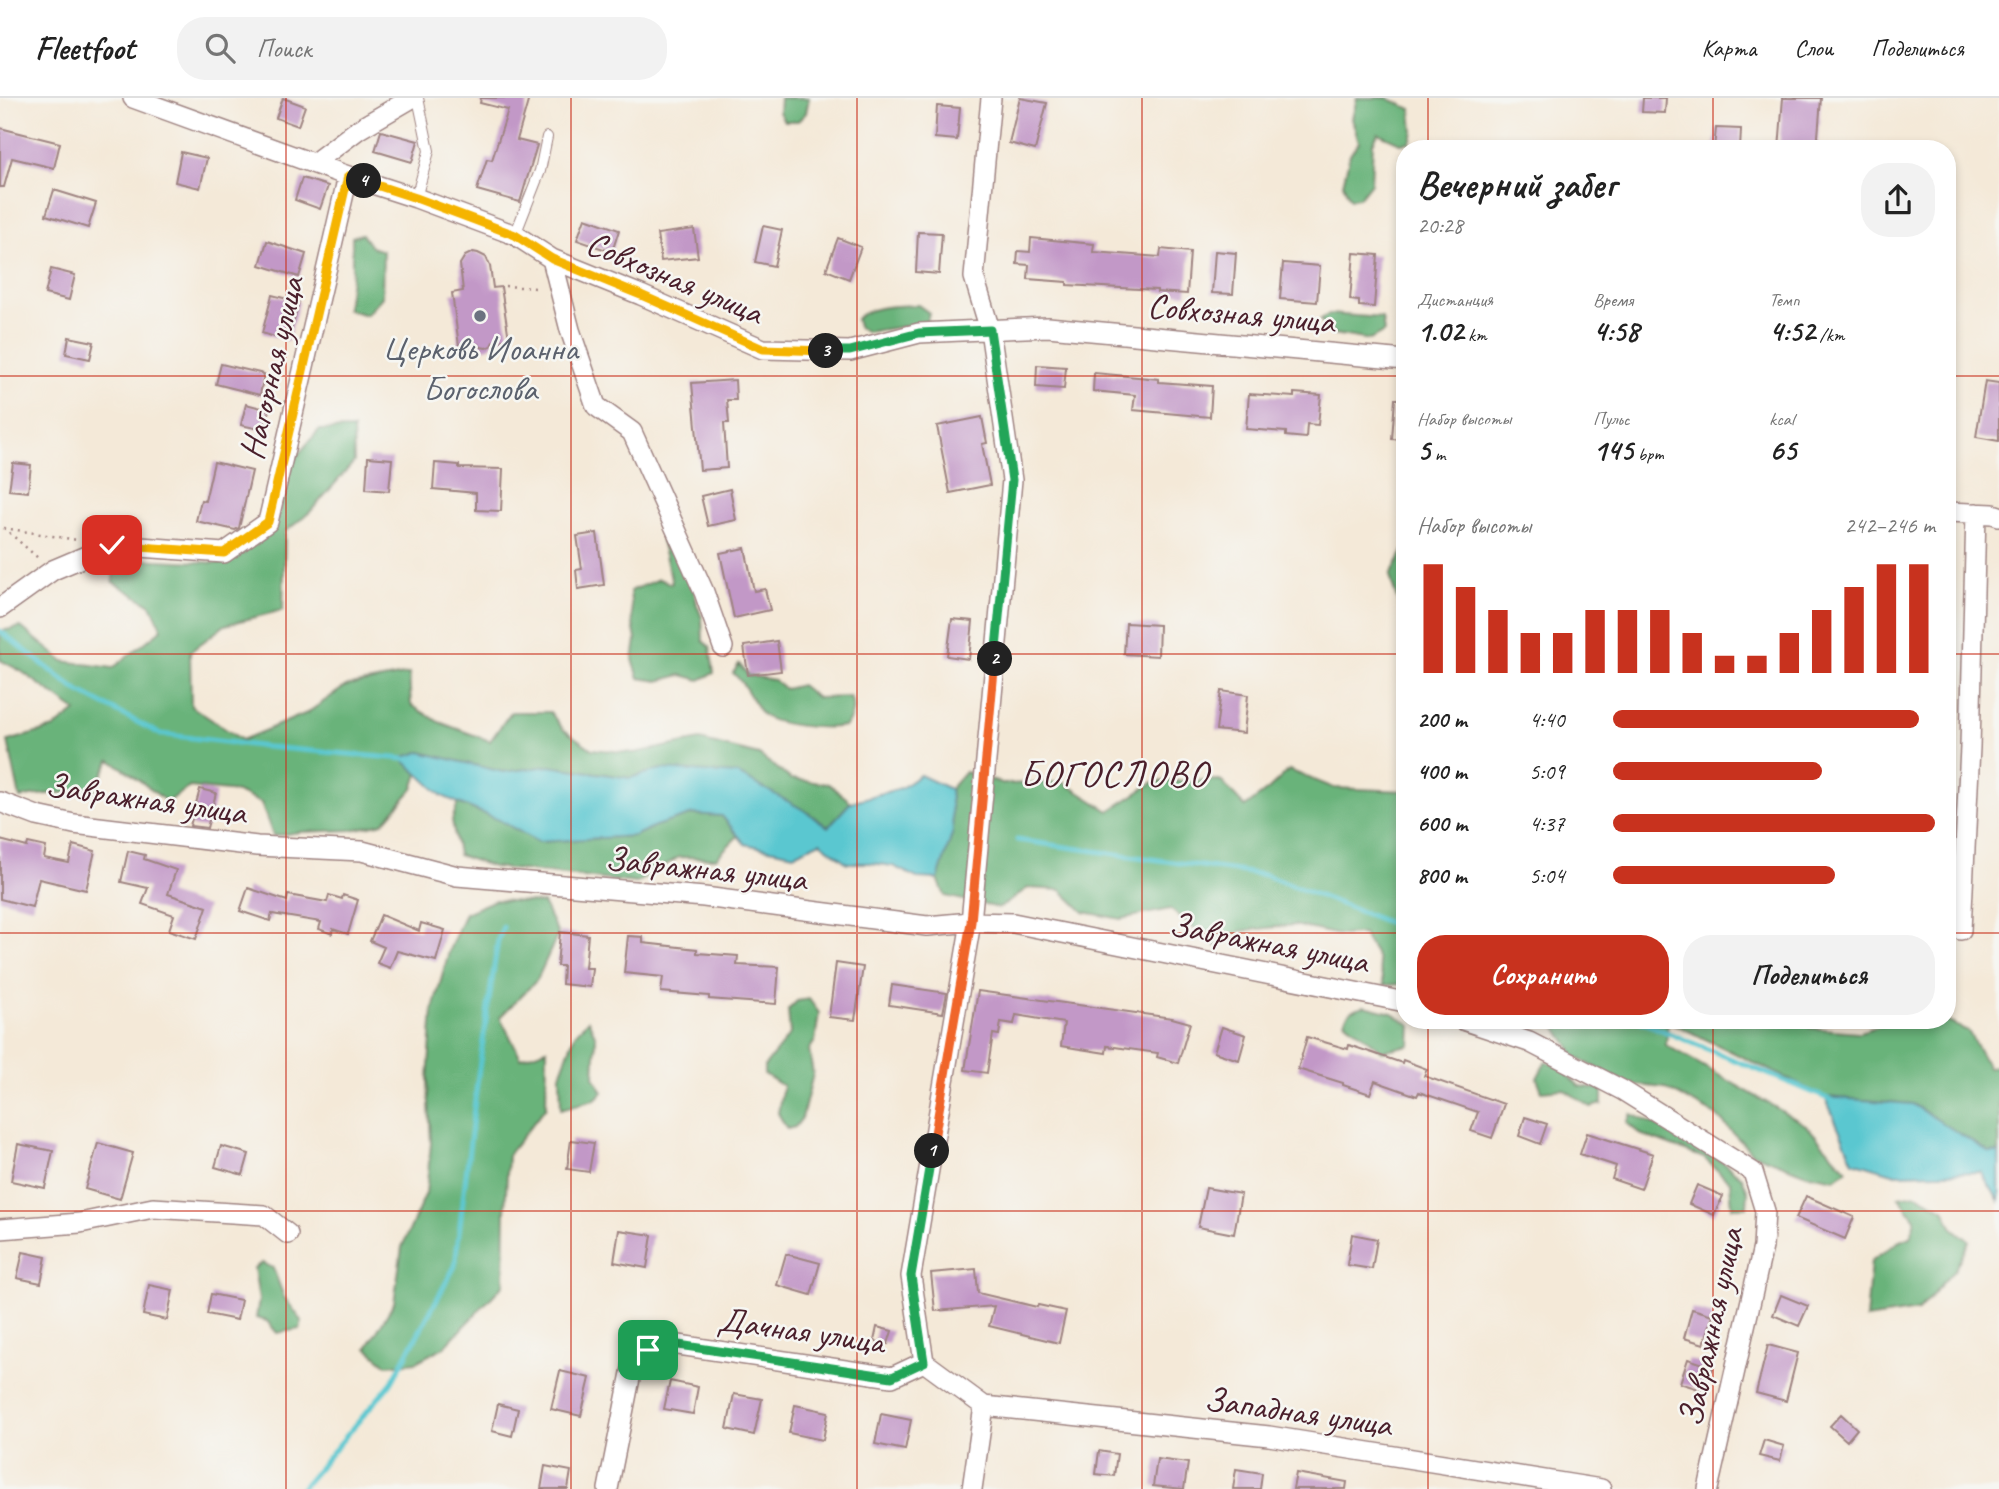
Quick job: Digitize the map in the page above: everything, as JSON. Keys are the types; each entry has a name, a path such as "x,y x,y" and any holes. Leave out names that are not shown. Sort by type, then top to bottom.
{"street":[{"name":"Совхозная улица","path":"133,98 515,235 552,259 763,349 850,351 919,333 1048,327 1396,359"},
{"path":"314,163 359,129 412,98"},
{"path":"972,1489 984,1406 924,1362 911,1276 971,922 1012,480 990,330 974,277 991,98"},
{"name":"Нагорная улица","path":"112,545 224,553 268,522 348,176"},
{"path":"552,259 570,330 596,406 632,432 704,592 723,647"},
{"path":"1956,512 1999,516"},
{"path":"1961,930 1970,747 1976,513"},
{"path":"0,608 53,570 112,545"},
{"name":"Завражная улица","path":"0,802 37,816 74,824 257,846 362,851 457,876 704,897 927,926 971,922 1013,923 1396,1000"},
{"name":"Завражная улица","path":"1489,1029 1529,1042 1622,1090 1753,1172 1765,1211 1763,1247 1708,1489"},
{"path":"0,1229 80,1223 153,1208 264,1215 288,1234"},
{"name":"Дачная улица","path":"608,1489 633,1363 648,1350 672,1344 892,1377 924,1362"},
{"name":"Западная улица","path":"984,1406 1269,1436 1601,1489"}],"lane":[{"path":"416,198 429,151 418,98"},
{"path":"515,235 540,171 547,137"}],"path":[{"path":"505,286 535,288"},
{"path":"53,570 4,528 112,545"}],"green space":[{"path":"780,98 809,98 806,113 798,121 784,121 779,112"},
{"path":"1357,98 1387,98 1411,109 1413,132 1411,140 1396,141 1378,133 1373,143 1371,183 1359,198 1350,199 1343,184 1350,154 1359,142 1352,119"},
{"path":"362,234 371,247 383,251 382,297 366,315 347,309 352,271 352,237"},
{"path":"918,305 929,313 926,323 867,332 858,327 856,319 868,311"},
{"path":"1329,314 1382,318 1384,332 1370,340 1334,334 1320,320"},
{"path":"353,429 354,462 310,512 285,532 283,610 225,625 190,652 191,706 242,740 307,713 346,686 409,674 411,705 439,722 490,741 511,712 550,712 563,729 592,749 634,753 700,740 759,755 791,779 829,784 851,802 828,827 804,810 661,769 630,778 549,766 503,772 420,752 402,758 418,774 413,789 383,823 352,830 273,836 261,803 237,792 190,787 167,802 110,760 92,795 56,793 20,798 8,741 54,728 76,711 21,671 0,660 0,631 21,627 63,661 113,668 162,629 151,605 113,582 114,558 221,563 278,518 290,464 319,430"},
{"path":"673,538 690,569 702,618 703,641 710,647 714,673 700,680 681,675 658,681 639,678 633,660 636,640 630,591 659,579 671,584 661,540"},
{"path":"1396,565 1396,596 1390,576"},
{"path":"739,664 748,675 774,680 785,689 801,685 817,698 850,697 853,708 846,726 815,727 767,718 733,673"},
{"path":"1289,770 1334,788 1396,791 1396,984 1384,985 1377,957 1363,934 1339,935 1294,925 1241,931 1217,947 1170,909 1121,919 1084,912 1061,890 1028,888 999,908 945,896 938,879 953,831 950,789 965,772 1005,784 1063,782 1109,811 1154,782 1220,780 1245,807"},
{"path":"458,803 499,820 538,842 634,836 693,814 722,816 738,836 716,858 679,857 637,883 493,867 458,855 452,820"},
{"path":"495,900 543,903 558,934 537,980 500,1017 521,1058 547,1049 546,1107 508,1155 504,1284 444,1347 416,1362 387,1365 367,1348 394,1303 402,1247 426,1193 431,1143 428,1081 433,1009 450,948 465,913"},
{"path":"809,999 819,1013 815,1041 809,1050 813,1074 802,1118 795,1127 787,1129 778,1113 783,1086 764,1074 764,1067 790,1034 788,1010 797,1001"},
{"path":"1365,1006 1396,1016 1396,1029 1411,1029 1410,1045 1382,1051 1345,1021 1355,1009"},
{"path":"588,1020 596,1037 594,1077 603,1092 594,1100 561,1109 560,1075 575,1034"},
{"path":"1956,1026 1968,1031 1988,1067 1999,1066 1999,1153 1989,1152 1912,1104 1825,1097 1685,1029 1822,1029 1859,1032 1870,1029 1956,1029"},
{"path":"1558,1029 1667,1029 1666,1045 1806,1125 1847,1170 1835,1179 1804,1173 1752,1153 1716,1115 1665,1088 1628,1084 1577,1058"},
{"path":"1546,1061 1564,1070 1579,1086 1602,1089 1602,1104 1591,1107 1563,1089 1542,1091 1537,1078"},
{"path":"1631,1114 1700,1145 1742,1177 1748,1192 1747,1207 1732,1207 1730,1182 1704,1158 1640,1134 1627,1123"},
{"path":"1916,1194 1944,1209 1952,1227 1969,1241 1955,1269 1918,1311 1866,1319 1871,1261 1898,1242 1911,1237 1915,1219 1899,1197"},
{"path":"262,1263 273,1268 284,1297 302,1321 300,1329 277,1333 267,1321 256,1318 259,1300 254,1268"}],"water":[{"path":"420,752 503,772 549,766 630,778 661,769 738,774 804,810 828,827 851,802 901,788 920,775 950,789 953,831 938,879 917,878 893,866 847,863 820,842 794,854 745,844 722,816 693,814 634,836 538,842 499,820 442,796 401,758"},
{"path":"1825,1097 1912,1104 1989,1152 1999,1153 1999,1201 1981,1172 1896,1174 1853,1161"}],"building":[{"path":"283,98 305,106 298,126 276,118"},
{"path":"481,98 529,98 517,140 537,145 520,202 477,190 487,159 492,160 508,110 480,103"},
{"path":"1020,98 1047,103 1035,150 1009,143"},
{"path":"1643,98 1666,98 1665,113 1642,112"},
{"path":"1783,98 1821,98 1818,140 1780,140"},
{"path":"937,106 960,108 957,140 935,138"},
{"path":"0,128 60,143 54,168 12,158 4,187 0,187"},
{"path":"1716,128 1741,129 1740,140 1715,140"},
{"path":"381,131 418,141 412,162 375,151"},
{"path":"181,152 207,158 200,188 175,182"},
{"path":"302,178 328,186 320,209 295,200"},
{"path":"54,190 96,203 88,228 46,215"},
{"path":"585,218 619,230 612,252 577,240"},
{"path":"763,226 782,230 774,266 755,262"},
{"path":"694,229 698,257 661,261 657,234"},
{"path":"918,232 942,233 939,274 916,272"},
{"path":"838,238 861,247 849,279 826,270"},
{"path":"1031,238 1094,244 1093,252 1160,257 1161,249 1190,252 1187,294 1067,285 1067,282 1028,279 1029,265 1017,264 1018,251 1030,252"},
{"path":"267,241 306,254 299,277 260,265"},
{"path":"1215,251 1236,253 1233,294 1212,293"},
{"name":"Церковь Иоанна Богослова","path":"473,252 486,257 493,288 501,287 509,339 493,342 486,348 478,344 459,346 452,293 463,291 460,264 465,256"},
{"path":"1354,253 1378,255 1374,307 1359,306 1359,301 1350,300"},
{"path":"1283,263 1320,266 1317,302 1280,299"},
{"path":"51,269 75,275 69,300 45,294"},
{"path":"272,295 299,302 288,341 262,333"},
{"path":"69,337 94,342 90,359 66,354"},
{"path":"221,364 264,374 260,395 216,384"},
{"path":"1037,365 1066,367 1064,389 1036,387"},
{"path":"1094,373 1212,386 1210,417 1133,410 1135,395 1093,391"},
{"path":"735,380 736,400 727,400 729,423 724,423 727,468 700,470 692,383"},
{"path":"1985,381 1999,383 1999,441 1976,437"},
{"path":"1294,393 1321,395 1318,425 1307,424 1306,438 1286,436 1286,432 1246,429 1249,394 1294,397"},
{"path":"1395,399 1396,399 1396,439 1392,439"},
{"path":"246,404 269,410 264,430 241,425"},
{"path":"982,417 987,443 982,444 990,485 950,493 937,426"},
{"path":"368,457 392,459 389,491 366,489"},
{"path":"214,462 252,471 239,528 235,530 196,521 201,500 205,501"},
{"path":"13,463 31,465 28,492 9,490"},
{"path":"435,463 459,465 459,468 503,469 501,511 476,510 476,493 433,489"},
{"path":"730,489 736,520 708,526 701,496"},
{"path":"597,533 604,585 578,589 576,570 582,569 577,536"},
{"path":"745,548 754,591 765,589 770,610 734,618 720,553"},
{"path":"952,619 973,621 969,659 947,656"},
{"path":"1126,623 1159,625 1158,656 1124,654"},
{"path":"777,641 781,671 748,675 744,646"},
{"path":"1221,691 1248,695 1244,733 1216,730"},
{"path":"200,789 216,793 207,828 190,826"},
{"path":"0,840 27,847 28,843 46,847 44,858 69,863 73,845 95,851 86,890 39,879 32,907 0,899"},
{"path":"128,851 145,855 144,859 176,870 168,894 207,907 196,939 169,930 174,915 142,904 148,888 121,882"},
{"path":"248,888 287,901 288,895 327,902 329,895 342,899 343,895 358,900 348,934 333,929 332,934 319,929 321,922 272,914 270,921 240,911"},
{"path":"381,915 419,931 421,923 445,930 436,961 397,951 390,968 377,963 384,947 370,941"},
{"path":"560,932 588,935 585,968 592,968 590,987 562,984 563,966 557,966"},
{"path":"628,936 643,937 643,943 697,949 697,953 738,956 737,965 779,967 776,1004 661,992 663,977 624,973"},
{"path":"836,963 863,967 855,1020 829,1017"},
{"path":"892,985 947,993 943,1013 889,1005"},
{"path":"978,991 1172,1018 1190,1023 1178,1063 1157,1057 1158,1053 1107,1046 1106,1053 1061,1046 1064,1023 1016,1015 1014,1024 1001,1022 999,1035 993,1034 987,1073 965,1070"},
{"path":"1222,1027 1246,1035 1239,1060 1214,1052"},
{"path":"1307,1037 1348,1049 1349,1045 1402,1063 1403,1060 1427,1069 1424,1076 1504,1104 1492,1138 1471,1131 1478,1112 1419,1092 1417,1096 1375,1081 1370,1094 1298,1069"},
{"path":"1525,1117 1547,1124 1540,1144 1519,1136"},
{"path":"1587,1133 1653,1154 1641,1189 1612,1179 1616,1166 1580,1154"},
{"path":"571,1140 594,1143 589,1172 567,1169"},
{"path":"98,1143 133,1153 120,1199 85,1189"},
{"path":"18,1144 53,1151 45,1188 11,1181"},
{"path":"221,1146 249,1154 243,1175 215,1167"},
{"path":"1697,1185 1723,1196 1714,1215 1689,1204"},
{"path":"1206,1188 1241,1194 1234,1234 1198,1227"},
{"path":"1806,1196 1854,1217 1845,1239 1796,1218"},
{"path":"619,1230 652,1235 647,1268 614,1262"},
{"path":"1352,1234 1377,1239 1372,1269 1347,1265"},
{"path":"23,1252 46,1257 41,1283 17,1278"},
{"path":"786,1254 820,1263 811,1295 777,1285"},
{"path":"976,1269 978,1293 1066,1311 1059,1343 989,1326 994,1306 935,1311 931,1273"},
{"path":"149,1285 173,1290 167,1320 143,1315"},
{"path":"211,1294 241,1300 237,1320 207,1314"},
{"path":"1781,1295 1808,1306 1799,1326 1773,1315"},
{"path":"1692,1309 1713,1315 1704,1344 1684,1338"},
{"path":"877,1327 892,1331 888,1344 874,1341"},
{"path":"1768,1345 1798,1353 1786,1401 1756,1393"},
{"path":"1688,1359 1713,1367 1705,1391 1680,1383"},
{"path":"560,1371 590,1378 581,1416 551,1409"},
{"path":"670,1381 698,1387 693,1414 664,1409"},
{"path":"734,1394 762,1399 754,1435 727,1429"},
{"path":"498,1404 518,1409 512,1436 492,1431"},
{"path":"795,1405 828,1412 823,1440 789,1433"},
{"path":"881,1414 911,1420 905,1450 875,1444"},
{"path":"1841,1414 1857,1429 1847,1441 1830,1426"},
{"path":"1764,1440 1784,1446 1780,1461 1759,1456"},
{"path":"1099,1451 1117,1454 1114,1476 1096,1474"},
{"path":"1157,1459 1188,1463 1184,1489 1153,1486"},
{"path":"545,1466 571,1471 568,1489 541,1489"},
{"path":"1236,1469 1262,1473 1260,1489 1233,1489"},
{"path":"1296,1473 1347,1482 1346,1489 1293,1489"}],"waterway":[{"path":"0,631 76,690 160,734 405,759"},
{"path":"1017,840 1265,875 1396,926"},
{"path":"301,1489 392,1382 455,1266 478,1075 498,940 503,927"},
{"path":"1659,1029 1831,1100"}],"place":[{"name":"Церковь Иоанна Богослова","path":"480,316"}],"district":[{"name":"БОГОСЛОВО","path":"1115,773"}],"route":[{"path":"112,545 224,553 268,522 348,176 515,235 552,259 763,349 850,351 919,333 990,330 1012,480 971,922 911,1276 924,1362 892,1377 672,1344 648,1350"}]}
